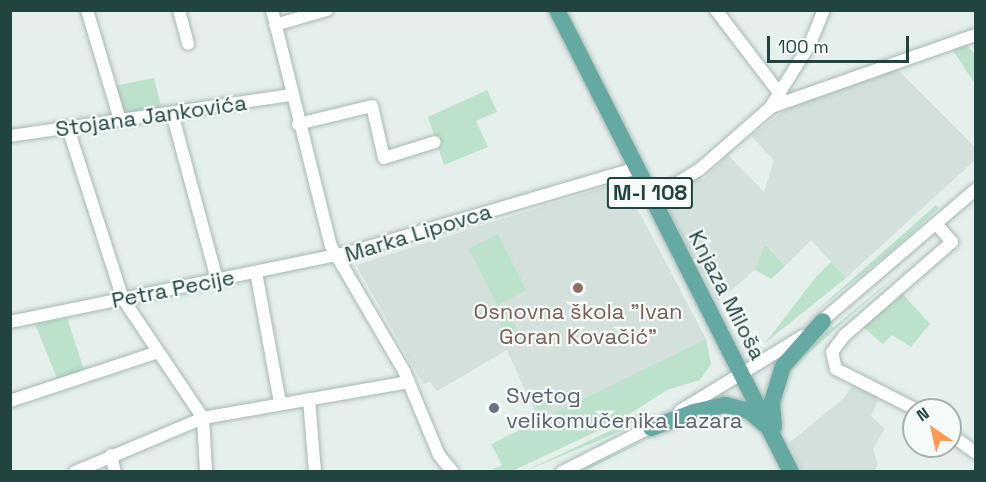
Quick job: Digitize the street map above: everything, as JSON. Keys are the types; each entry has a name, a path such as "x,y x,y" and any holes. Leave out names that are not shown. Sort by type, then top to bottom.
{"main road":[{"name":"Knjaza Miloša","path":"557,10 742,375 776,437 791,471"},
{"path":"776,437 772,402 783,366 823,321"},
{"path":"651,428 712,407 735,406 758,417 776,437"}],"street":[{"path":"87,10 120,120"},
{"path":"180,10 188,44"},
{"path":"272,10 298,124 335,255"},
{"path":"275,25 327,10"},
{"path":"716,10 780,94"},
{"path":"652,198 700,169 770,108 780,94 824,10"},
{"path":"770,108 975,34"},
{"name":"Stojana Jankovića","path":"10,136 291,95"},
{"path":"298,124 372,106 384,158 435,142"},
{"path":"172,113 217,280"},
{"path":"68,128 123,299 203,418 206,471"},
{"name":"Marka Lipovca","path":"453,471 439,455 409,382 335,255 638,168"},
{"path":"562,471 651,428 742,375 823,321 937,225 975,189"},
{"path":"902,403 836,369 832,352 845,335 952,242 937,225"},
{"name":"Petra Pecije","path":"10,322 335,255"},
{"path":"256,272 280,403"},
{"path":"10,401 158,352"},
{"path":"75,471 203,418 409,382"},
{"path":"309,399 315,471"},
{"path":"962,443 975,453"},
{"path":"111,455 115,471"}],"shaded area":[{"path":"897,69 975,147 975,160 846,278 811,240 785,266 766,244 755,270 718,301 669,212 672,199 699,176 703,180 728,155 764,192 774,160 751,136 786,109"},
{"name":"Osnovna škola \"Ivan Goran Kovačić\"","path":"623,181 706,339 539,421 507,350 437,391 430,382 423,384 356,265"},
{"path":"855,382 881,393 871,416 885,429 873,449 878,465 874,471 802,471 789,443 844,398"}],"green space":[{"path":"963,41 975,54 975,84 950,46"},
{"path":"154,78 162,110 123,115 114,86"},
{"path":"487,90 497,112 476,121 488,147 444,165 428,117"},
{"path":"936,205 939,208 893,250 815,312"},
{"path":"498,234 527,290 497,305 469,249"},
{"path":"765,244 785,266 771,279 755,270"},
{"path":"831,262 846,278 765,343 816,277"},
{"path":"896,276 799,361 786,379 792,361"},
{"path":"901,292 930,324 911,347 892,335 883,344 863,327"},
{"path":"506,306 517,330 505,335 494,311"},
{"path":"67,318 85,373 58,381 35,324"},
{"path":"706,339 711,364 700,380 667,390 617,422 512,471 489,471 502,465 491,444"},
{"path":"558,388 564,400 539,412 533,401"},
{"path":"644,409 646,413 619,432 525,471 616,428"},
{"path":"654,436 585,471 574,472"}],"place":[{"name":"Osnovna škola \"Ivan Goran Kovačić\"","path":"578,288"},
{"name":"Svetog velikomučenika Lazara","path":"494,408"}]}
